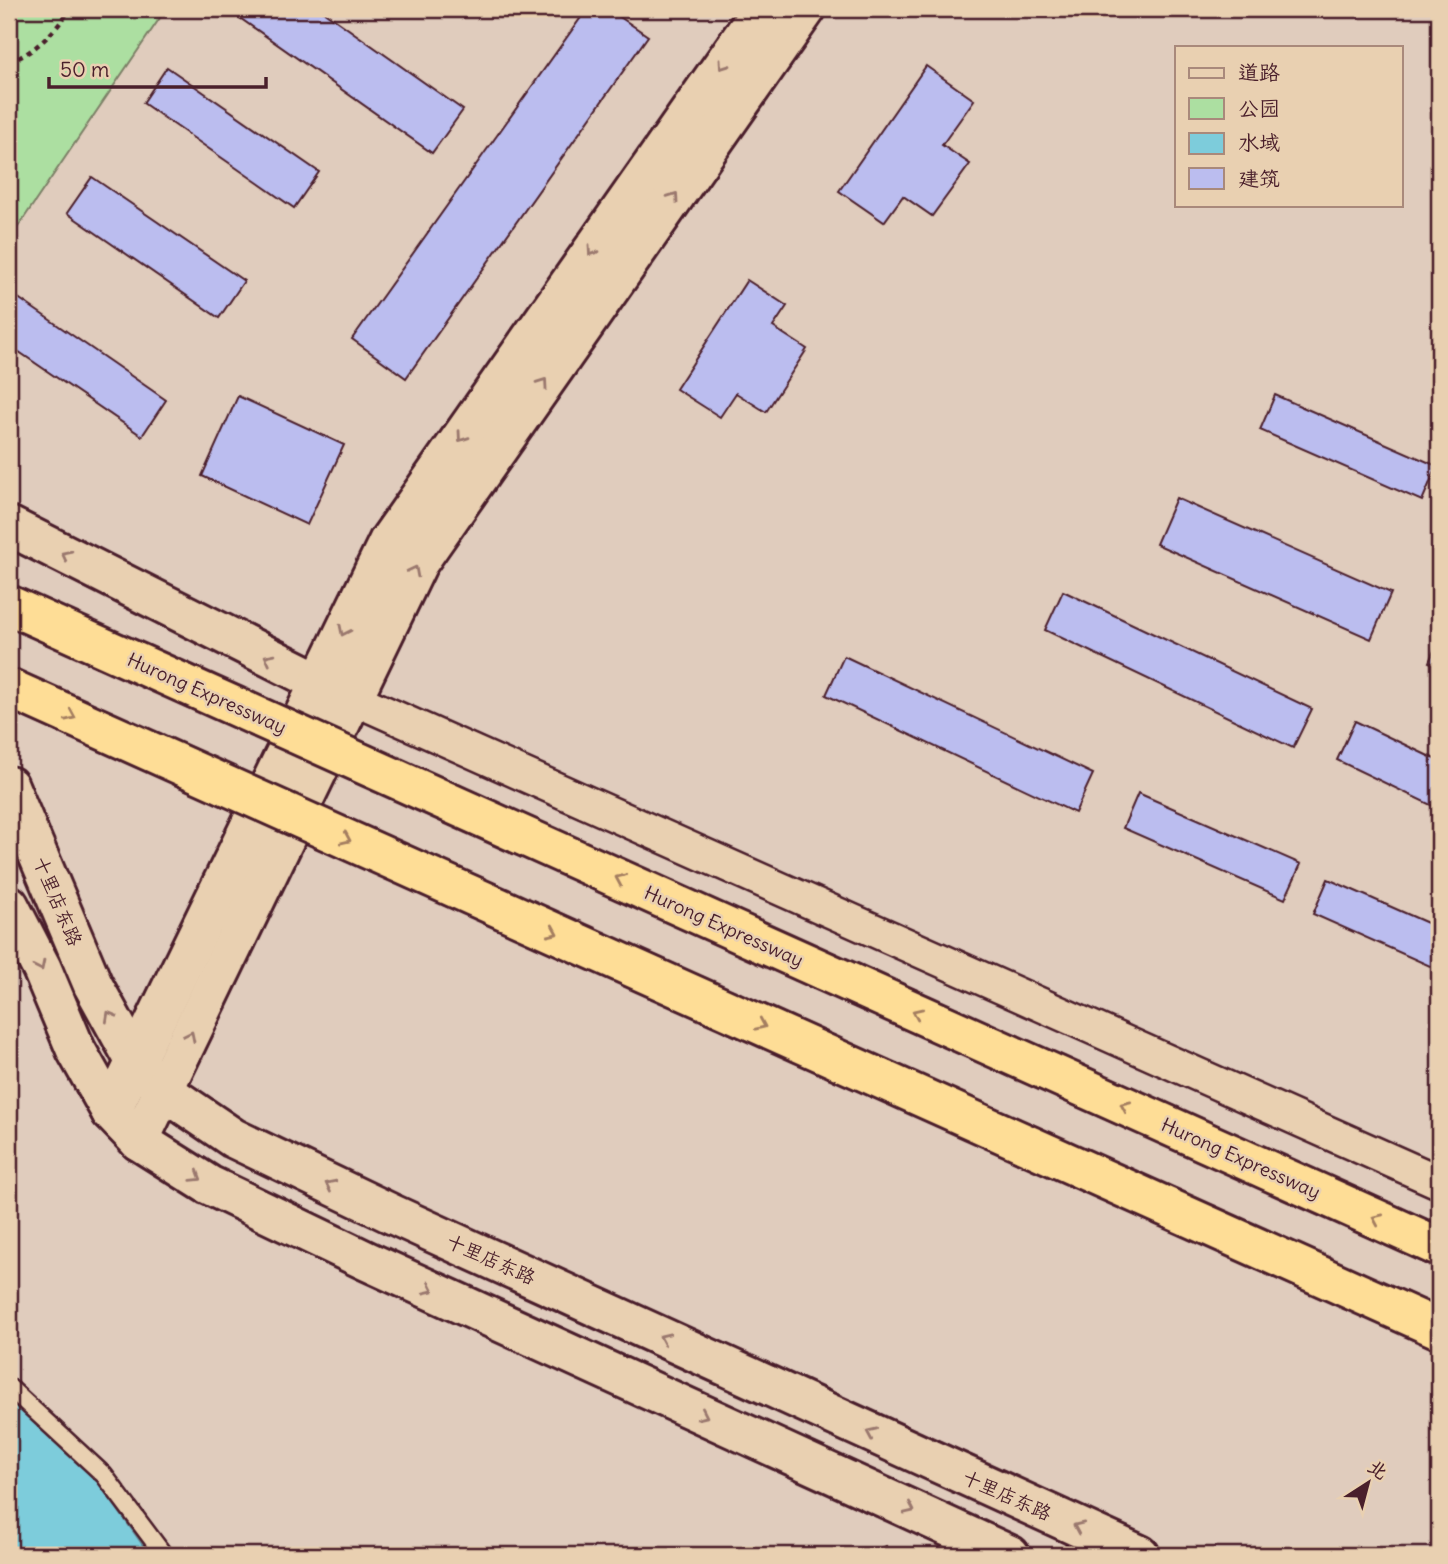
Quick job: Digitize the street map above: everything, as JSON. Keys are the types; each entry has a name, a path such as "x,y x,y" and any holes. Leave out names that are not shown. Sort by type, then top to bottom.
{"highway":[{"name":"Hurong Expressway","path":"9,605 1439,1247"},
{"path":"9,688 1439,1329"}],"street":[{"path":"111,1112 388,542 762,9"},
{"path":"139,1141 418,563 806,9"},
{"path":"9,526 318,683 1439,1182"},
{"name":"十里店东路","path":"9,786 93,985 135,1061 164,1091 233,1138 392,1214 1140,1555"},
{"path":"9,905 42,969 76,1050 111,1112 139,1141 209,1185 367,1261 1010,1555"}],"lane":[{"path":"9,1387 104,1475 164,1555"}],"path":[{"path":"9,62 22,57 59,27 70,9"}],"green space":[{"path":"9,9 166,9 9,240"}],"water":[{"path":"9,1399 93,1475 150,1555 13,1555 9,1551"}],"building":[{"path":"227,9 320,9 463,110 432,153"},
{"path":"487,9 504,9 498,17"},
{"path":"587,9 608,9 648,36 406,378 352,339"},
{"path":"926,66 974,100 942,145 970,164 932,216 903,196 884,222 839,191"},
{"path":"167,67 319,172 294,208 143,103"},
{"path":"92,177 244,281 219,318 67,213"},
{"path":"747,280 787,306 773,327 807,349 766,412 736,393 720,417 676,389"},
{"path":"14,295 166,400 142,436 9,345 9,304"},
{"path":"1275,395 1437,466 1422,501 1260,430"},
{"path":"238,396 344,445 307,525 202,476"},
{"path":"1176,498 1391,593 1371,639 1156,544"},
{"path":"1063,591 1312,709 1293,748 1045,630"},
{"path":"1439,639 1439,666 1429,662"},
{"path":"844,656 1093,774 1075,813 826,695"},
{"path":"1355,721 1439,761 1439,809 1337,760"},
{"path":"1138,793 1301,864 1285,899 1123,828"},
{"path":"1328,879 1439,928 1439,970 1313,914"},
{"path":"886,1546 890,1555 866,1555"}]}
